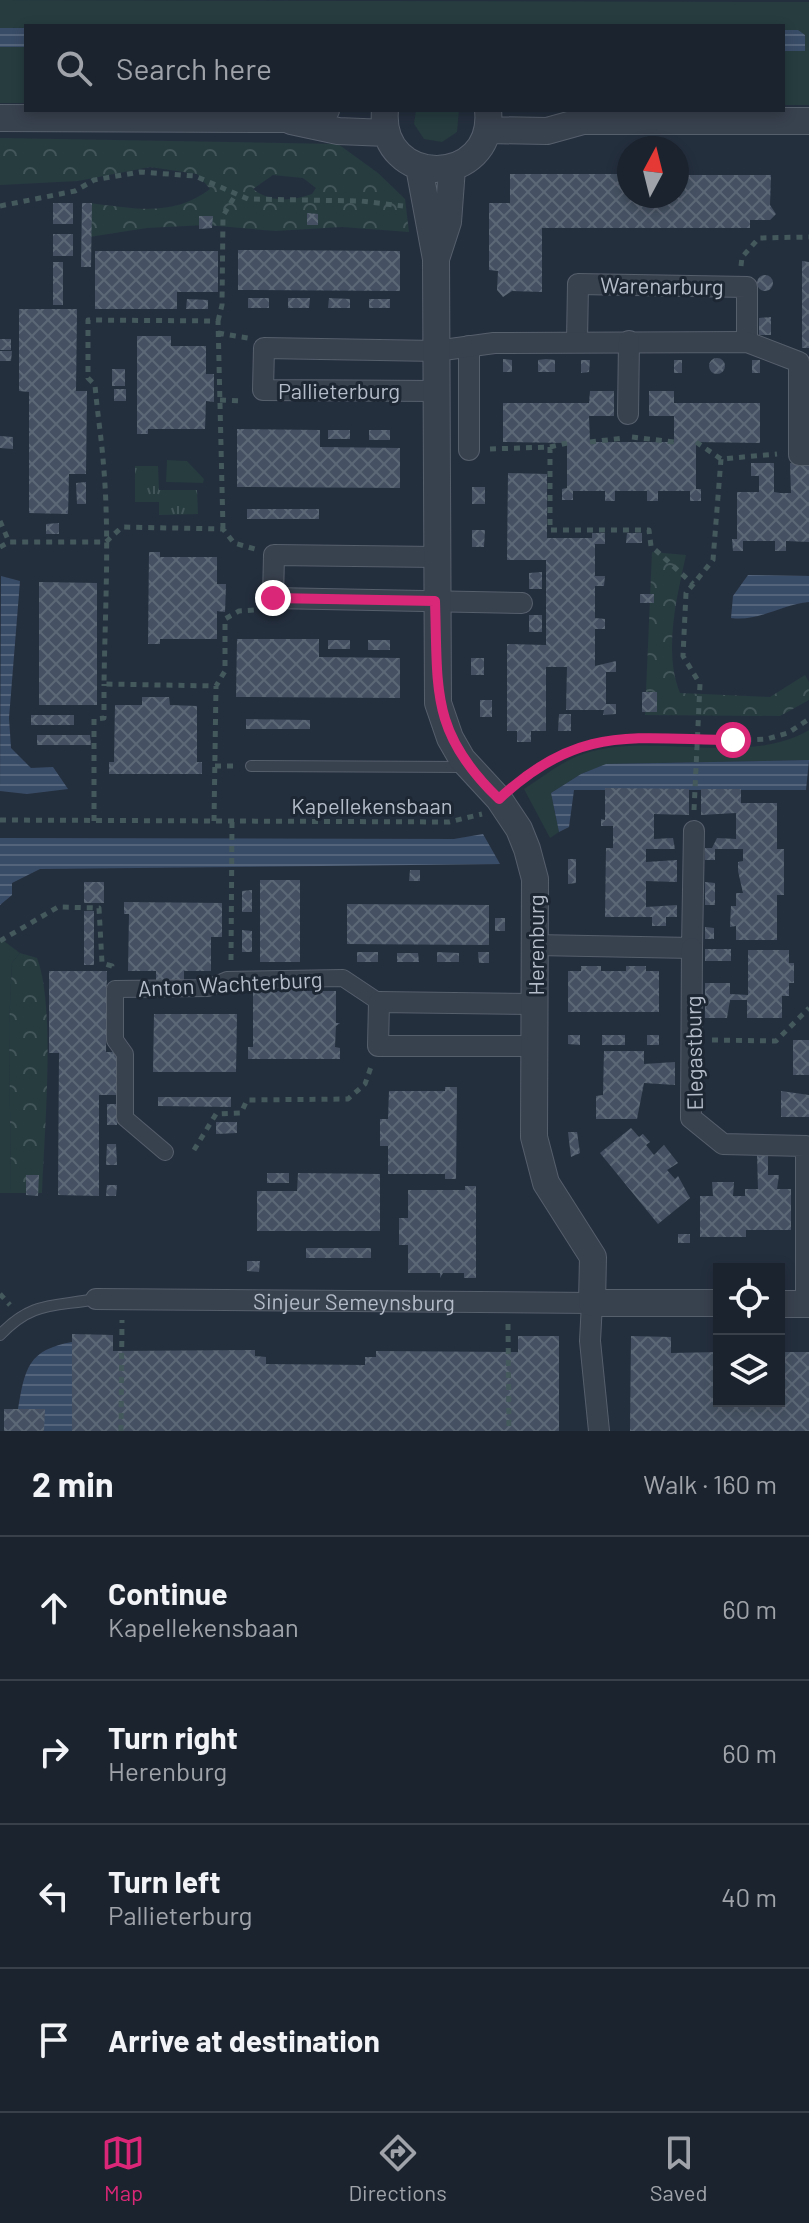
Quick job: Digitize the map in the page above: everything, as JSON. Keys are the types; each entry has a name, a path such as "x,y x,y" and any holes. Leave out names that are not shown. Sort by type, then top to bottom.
{"street":[{"path":"0,118 284,119 317,112"},
{"path":"558,112 583,121"},
{"path":"284,119 338,131 386,122 396,150 419,167 452,168 471,157 488,120 547,131 583,121 809,121"},
{"name":"Herenburg","path":"419,167 424,209 436,259 435,601 438,703 450,738 519,829 535,879 534,1137 546,1183 593,1257 592,1303"},
{"name":"Herenburg","path":"436,259 448,222 452,168"},
{"name":"Warenarburg","path":"577,341 578,284 747,287 747,342"},
{"path":"436,351 469,346 577,341 747,342 799,362 804,455"},
{"path":"628,414 629,341"},
{"path":"469,346 469,450"},
{"name":"Pallieterburg","path":"436,351 264,348 263,390 436,391"},
{"path":"436,557 274,555 273,598 522,603"},
{"name":"Elegastburg","path":"694,831 691,1118 723,1144 806,1146 807,1304"},
{"path":"536,945 692,948"},
{"name":"Anton Wachterburg","path":"165,1152 125,1118 125,1054 115,1040 115,989 208,988 227,980 343,978 379,1002"},
{"path":"535,1004 379,1002 378,1046 535,1046"},
{"name":"Sinjeur Semeynsburg","path":"96,1299 713,1303"},
{"path":"592,1303 590,1341 599,1431"},
{"path":"785,1304 807,1304"}],"lane":[{"path":"251,766 469,767"},
{"name":"Sinjeur Semeynsburg","path":"0,1335 19,1316 42,1306 96,1299"}],"path":[{"path":"0,206 75,191 94,180 140,172 195,176 248,199 361,201 424,209"},
{"path":"236,194 223,216 222,305 218,321 223,529 234,543 274,555"},
{"path":"738,286 742,257 759,238 809,237"},
{"path":"94,821 94,719 104,718 106,542 95,385 88,378 88,320 218,321"},
{"path":"631,437 674,442"},
{"path":"696,442 721,459 804,455"},
{"path":"469,450 550,447 567,443"},
{"path":"550,447 550,530 649,530 651,546 693,584"},
{"path":"695,791 700,684 683,656 686,593 713,560 721,459"},
{"path":"0,521 9,542"},
{"path":"0,547 9,542 106,542 122,527 223,529"},
{"path":"214,821 216,686 225,671 225,619 239,611 252,611 273,598"},
{"path":"104,684 216,686"},
{"name":"Kapellekensbaan","path":"0,820 461,821 481,815 550,758 581,744 616,739 767,739 788,733 809,719"},
{"path":"227,980 231,959 232,821"},
{"path":"0,941 58,907 99,908 99,952 102,963 112,966 115,989"},
{"path":"691,1040 776,1041 809,1008"},
{"path":"194,1150 216,1114 241,1113 247,1100 348,1099 365,1084 378,1046"},
{"path":"121,1431 122,1334"},
{"path":"508,1335 509,1431"}],"green space":[{"path":"0,0 809,2 809,105 785,105 785,51 805,51 797,30 785,30 785,24 24,24 24,28 0,28"},
{"path":"0,47 24,47 24,103 0,103"},
{"path":"416,112 459,112 457,132 442,142 424,139 414,124"},
{"path":"0,138 338,144 378,173 405,199 409,232 342,227 275,231 206,225 147,228 89,237 89,203 152,209 181,204 210,189 197,174 150,167 78,181 0,185","holes":["273,175 303,178 316,188 312,194 281,199 267,197 253,189"]},
{"path":"167,460 187,461 204,479 203,483 166,482"},
{"path":"135,466 158,466 159,490 197,490 198,514 159,515 159,502 135,502"},
{"path":"652,552 686,555 672,642 672,660 680,693 770,697 805,675 809,682 809,700 780,716 645,715"},
{"path":"809,730 809,760 607,764 581,774 551,793 559,832 550,838 524,789 575,757 609,748 638,745 756,746 784,741"},
{"path":"0,938 20,953 12,963 9,1026 11,1193 0,1193"},
{"path":"20,953 37,958 46,1007 42,1193 11,1193 9,1026 12,963"}],"water":[{"path":"0,28 24,28 24,47 0,47"},
{"path":"785,30 798,30 805,35 805,51 785,51"},
{"path":"748,575 809,576 809,602 761,615 731,618 733,596"},
{"path":"1,576 20,581 9,718 11,748 31,768 53,767 68,789 27,794 0,791"},
{"path":"809,760 806,790 574,790 569,827 559,832 551,793 581,774 606,764"},
{"path":"483,834 500,864 40,869 12,883 12,895 0,905 0,838 454,839"},
{"path":"72,1342 72,1431 44,1431 44,1409 18,1409 23,1382 37,1356 57,1345"}],"building":[{"path":"510,174 617,174 617,208 689,208 689,175 771,175 770,205 776,214 770,220 750,220 750,228 542,228 542,292 512,291 503,297 497,290 498,271 489,270 489,203 510,203"},
{"path":"53,203 73,203 73,224 53,224"},
{"path":"82,203 92,203 91,267 81,267"},
{"path":"307,213 318,214 318,225 307,225"},
{"path":"199,216 213,216 212,228 199,229"},
{"path":"53,234 73,234 73,256 53,256"},
{"path":"238,250 400,251 400,291 238,290"},
{"path":"95,251 218,251 218,292 177,292 177,309 95,309"},
{"path":"802,261 809,262 809,348 802,348"},
{"path":"53,262 63,262 63,305 53,305"},
{"path":"762,275 768,275 773,283 771,289 762,291 757,286 757,280"},
{"path":"248,298 269,298 269,308 248,308"},
{"path":"288,298 310,298 309,308 288,308"},
{"path":"329,298 350,299 350,308 328,308"},
{"path":"187,299 208,300 208,309 186,309"},
{"path":"369,299 390,299 390,308 369,308"},
{"path":"19,309 77,309 76,391 87,391 86,474 69,474 68,514 29,513 29,392 19,391"},
{"path":"771,317 771,335 759,335 759,318"},
{"path":"137,336 171,336 171,346 206,346 206,374 214,374 214,402 206,401 205,429 148,429 148,434 137,434"},
{"path":"0,339 11,339 11,350 0,350"},
{"path":"0,351 12,351 11,361 0,361"},
{"path":"714,358 720,358 725,366 723,372 714,374 709,369 709,363"},
{"path":"503,359 512,360 512,372 503,372"},
{"path":"538,360 555,360 555,372 538,372"},
{"path":"581,360 590,360 589,372 581,373"},
{"path":"674,360 682,360 682,373 674,373"},
{"path":"752,360 760,360 760,373 752,373"},
{"path":"112,369 125,369 125,386 112,386"},
{"path":"114,389 126,389 126,401 114,401"},
{"path":"590,391 614,391 614,416 589,416 590,442 674,442 674,416 649,416 649,391 674,391 674,403 760,403 760,443 696,442 696,489 701,489 701,501 690,501 690,491 658,491 658,501 647,501 647,491 615,491 615,501 605,501 605,491 573,491 573,500 562,500 562,489 567,488 567,443 503,442 503,403 589,403"},
{"path":"237,429 320,430 320,447 400,448 400,488 237,487"},
{"path":"328,430 350,430 350,439 328,439"},
{"path":"369,430 390,430 390,440 369,440"},
{"path":"0,436 13,437 13,449 0,448"},
{"path":"751,463 774,463 774,492 791,493 790,463 809,463 809,542 786,541 786,551 775,551 775,541 743,541 743,551 733,551 732,539 737,539 737,492 759,492 759,476 751,476"},
{"path":"508,473 547,474 547,538 592,538 592,533 605,533 605,544 595,544 595,576 605,576 604,586 595,586 595,618 605,619 605,629 595,629 595,666 616,661 616,672 606,672 606,704 616,704 616,714 603,715 604,710 566,710 567,667 546,667 546,731 531,731 531,742 517,742 517,731 507,731 507,644 546,645 546,560 507,560"},
{"path":"86,482 86,504 77,504 76,483"},
{"path":"472,487 485,487 485,504 472,504"},
{"path":"247,509 319,509 319,519 247,519"},
{"path":"59,523 59,534 46,534 46,524"},
{"path":"472,530 485,530 484,547 472,547"},
{"path":"627,533 642,533 642,543 626,543"},
{"path":"149,552 160,552 160,557 217,557 217,584 226,584 225,612 217,611 217,639 160,639 160,644 148,644"},
{"path":"542,572 542,589 529,589 529,573"},
{"path":"39,582 97,583 97,705 39,705"},
{"path":"640,594 654,594 654,603 640,603"},
{"path":"529,615 542,615 542,632 529,632"},
{"path":"237,639 319,639 319,657 400,658 400,698 236,697"},
{"path":"328,640 350,640 350,649 328,649"},
{"path":"368,640 390,640 390,650 368,650"},
{"path":"471,658 484,658 484,675 471,675"},
{"path":"642,692 657,692 657,712 642,712"},
{"path":"142,697 169,697 170,705 197,706 197,762 202,762 202,774 109,774 109,762 114,762 115,705 142,705"},
{"path":"480,700 492,700 492,717 480,717"},
{"path":"559,714 571,714 571,731 558,731"},
{"path":"31,715 74,715 74,725 31,725"},
{"path":"246,719 310,720 310,729 246,729"},
{"path":"37,735 90,735 91,745 37,745"},
{"path":"605,788 689,789 689,815 654,814 654,839 673,838 675,849 646,849 646,862 677,860 677,882 646,881 646,907 677,905 677,917 666,917 666,926 652,926 652,917 605,917 606,848 613,848 613,826 601,826 601,819 605,820"},
{"path":"701,789 741,789 741,803 777,803 777,849 784,849 784,895 777,895 777,940 736,940 736,926 730,927 731,906 736,906 736,893 743,893 738,862 743,861 743,849 715,849 715,860 705,860 705,848 712,848 717,838 736,839 736,813 701,815"},
{"path":"568,859 576,859 576,883 568,884"},
{"path":"410,870 420,870 420,881 409,881"},
{"path":"260,880 300,880 300,962 260,962"},
{"path":"84,882 104,882 104,903 84,903"},
{"path":"705,882 715,883 715,905 705,905"},
{"path":"252,890 252,912 242,912 242,891"},
{"path":"124,902 222,903 222,937 211,937 211,971 184,971 184,980 156,980 156,971 128,971 129,914 124,914"},
{"path":"347,904 489,905 489,945 347,944"},
{"path":"84,911 94,911 94,965 84,965"},
{"path":"495,918 505,918 505,931 495,931"},
{"path":"705,927 714,928 714,939 705,939"},
{"path":"242,930 252,931 252,952 242,952"},
{"path":"705,949 731,949 731,961 705,961"},
{"path":"748,950 789,950 789,963 794,963 794,983 789,983 789,996 782,996 782,1018 747,1018 747,1000 730,1000 727,1018 705,1018 705,983 730,983 730,994 748,995"},
{"path":"357,952 378,952 378,962 357,962"},
{"path":"437,952 459,953 459,962 437,962"},
{"path":"478,952 489,952 489,963 479,963"},
{"path":"397,953 418,953 419,962 397,962"},
{"path":"581,966 601,966 601,971 626,971 626,966 646,966 646,971 659,971 659,1012 568,1012 568,971 581,971"},
{"path":"49,971 107,971 106,1052 117,1052 117,1095 99,1095 99,1196 58,1195 59,1053 49,1053"},
{"path":"281,982 308,982 308,991 336,991 336,1023 340,1023 336,1026 335,1047 340,1048 340,1059 248,1059 248,1047 253,1047 253,991 281,991"},
{"path":"154,1014 237,1014 236,1072 153,1072"},
{"path":"568,1035 580,1035 580,1045 568,1044"},
{"path":"602,1035 625,1035 625,1045 602,1045"},
{"path":"647,1035 659,1035 659,1045 647,1045"},
{"path":"793,1040 809,1040 809,1075 793,1075"},
{"path":"604,1051 644,1051 644,1064 675,1062 675,1085 644,1083 637,1119 596,1119 596,1096 603,1095"},
{"path":"445,1087 457,1087 456,1179 445,1179 445,1174 388,1174 388,1146 380,1146 380,1119 388,1119 389,1091 445,1091"},
{"path":"781,1091 809,1095 809,1117 781,1117"},
{"path":"158,1097 231,1097 231,1107 158,1106"},
{"path":"107,1104 117,1104 117,1125 107,1125"},
{"path":"216,1122 237,1122 237,1133 216,1134"},
{"path":"631,1128 639,1137 643,1134 650,1142 646,1145 654,1155 664,1145 678,1163 667,1170 675,1179 678,1176 690,1198 658,1224 600,1153"},
{"path":"568,1132 577,1132 580,1153 571,1157"},
{"path":"107,1144 116,1144 117,1165 106,1165"},
{"path":"757,1154 768,1154 768,1175 779,1175 777,1189 791,1189 791,1230 746,1230 746,1237 700,1237 700,1196 713,1196 712,1182 734,1182 733,1196 745,1196 745,1189 758,1189"},
{"path":"267,1173 289,1173 289,1183 267,1183"},
{"path":"298,1173 380,1174 380,1231 257,1231 257,1191 297,1191"},
{"path":"26,1175 39,1175 38,1196 26,1195"},
{"path":"107,1185 117,1185 116,1196 106,1196"},
{"path":"465,1186 476,1186 476,1278 464,1278 464,1273 443,1273 440,1278 440,1273 408,1273 408,1245 399,1245 399,1218 408,1218 408,1190 465,1190"},
{"path":"678,1234 690,1234 690,1243 678,1243"},
{"path":"306,1248 371,1248 371,1258 306,1258"},
{"path":"247,1261 260,1261 259,1272 247,1271"},
{"path":"72,1334 113,1335 113,1351 255,1350 255,1356 266,1357 266,1364 365,1365 365,1357 376,1357 376,1351 518,1352 518,1336 559,1336 559,1431 72,1431"},
{"path":"631,1336 671,1337 671,1353 713,1352 713,1407 785,1407 785,1352 809,1352 809,1431 630,1431"},
{"path":"4,1409 45,1409 44,1431 4,1431"}],"route":[{"path":"273,598 435,601 438,703 450,738 462,759 499,799 521,778 550,758 581,744 616,739 733,740"}]}
